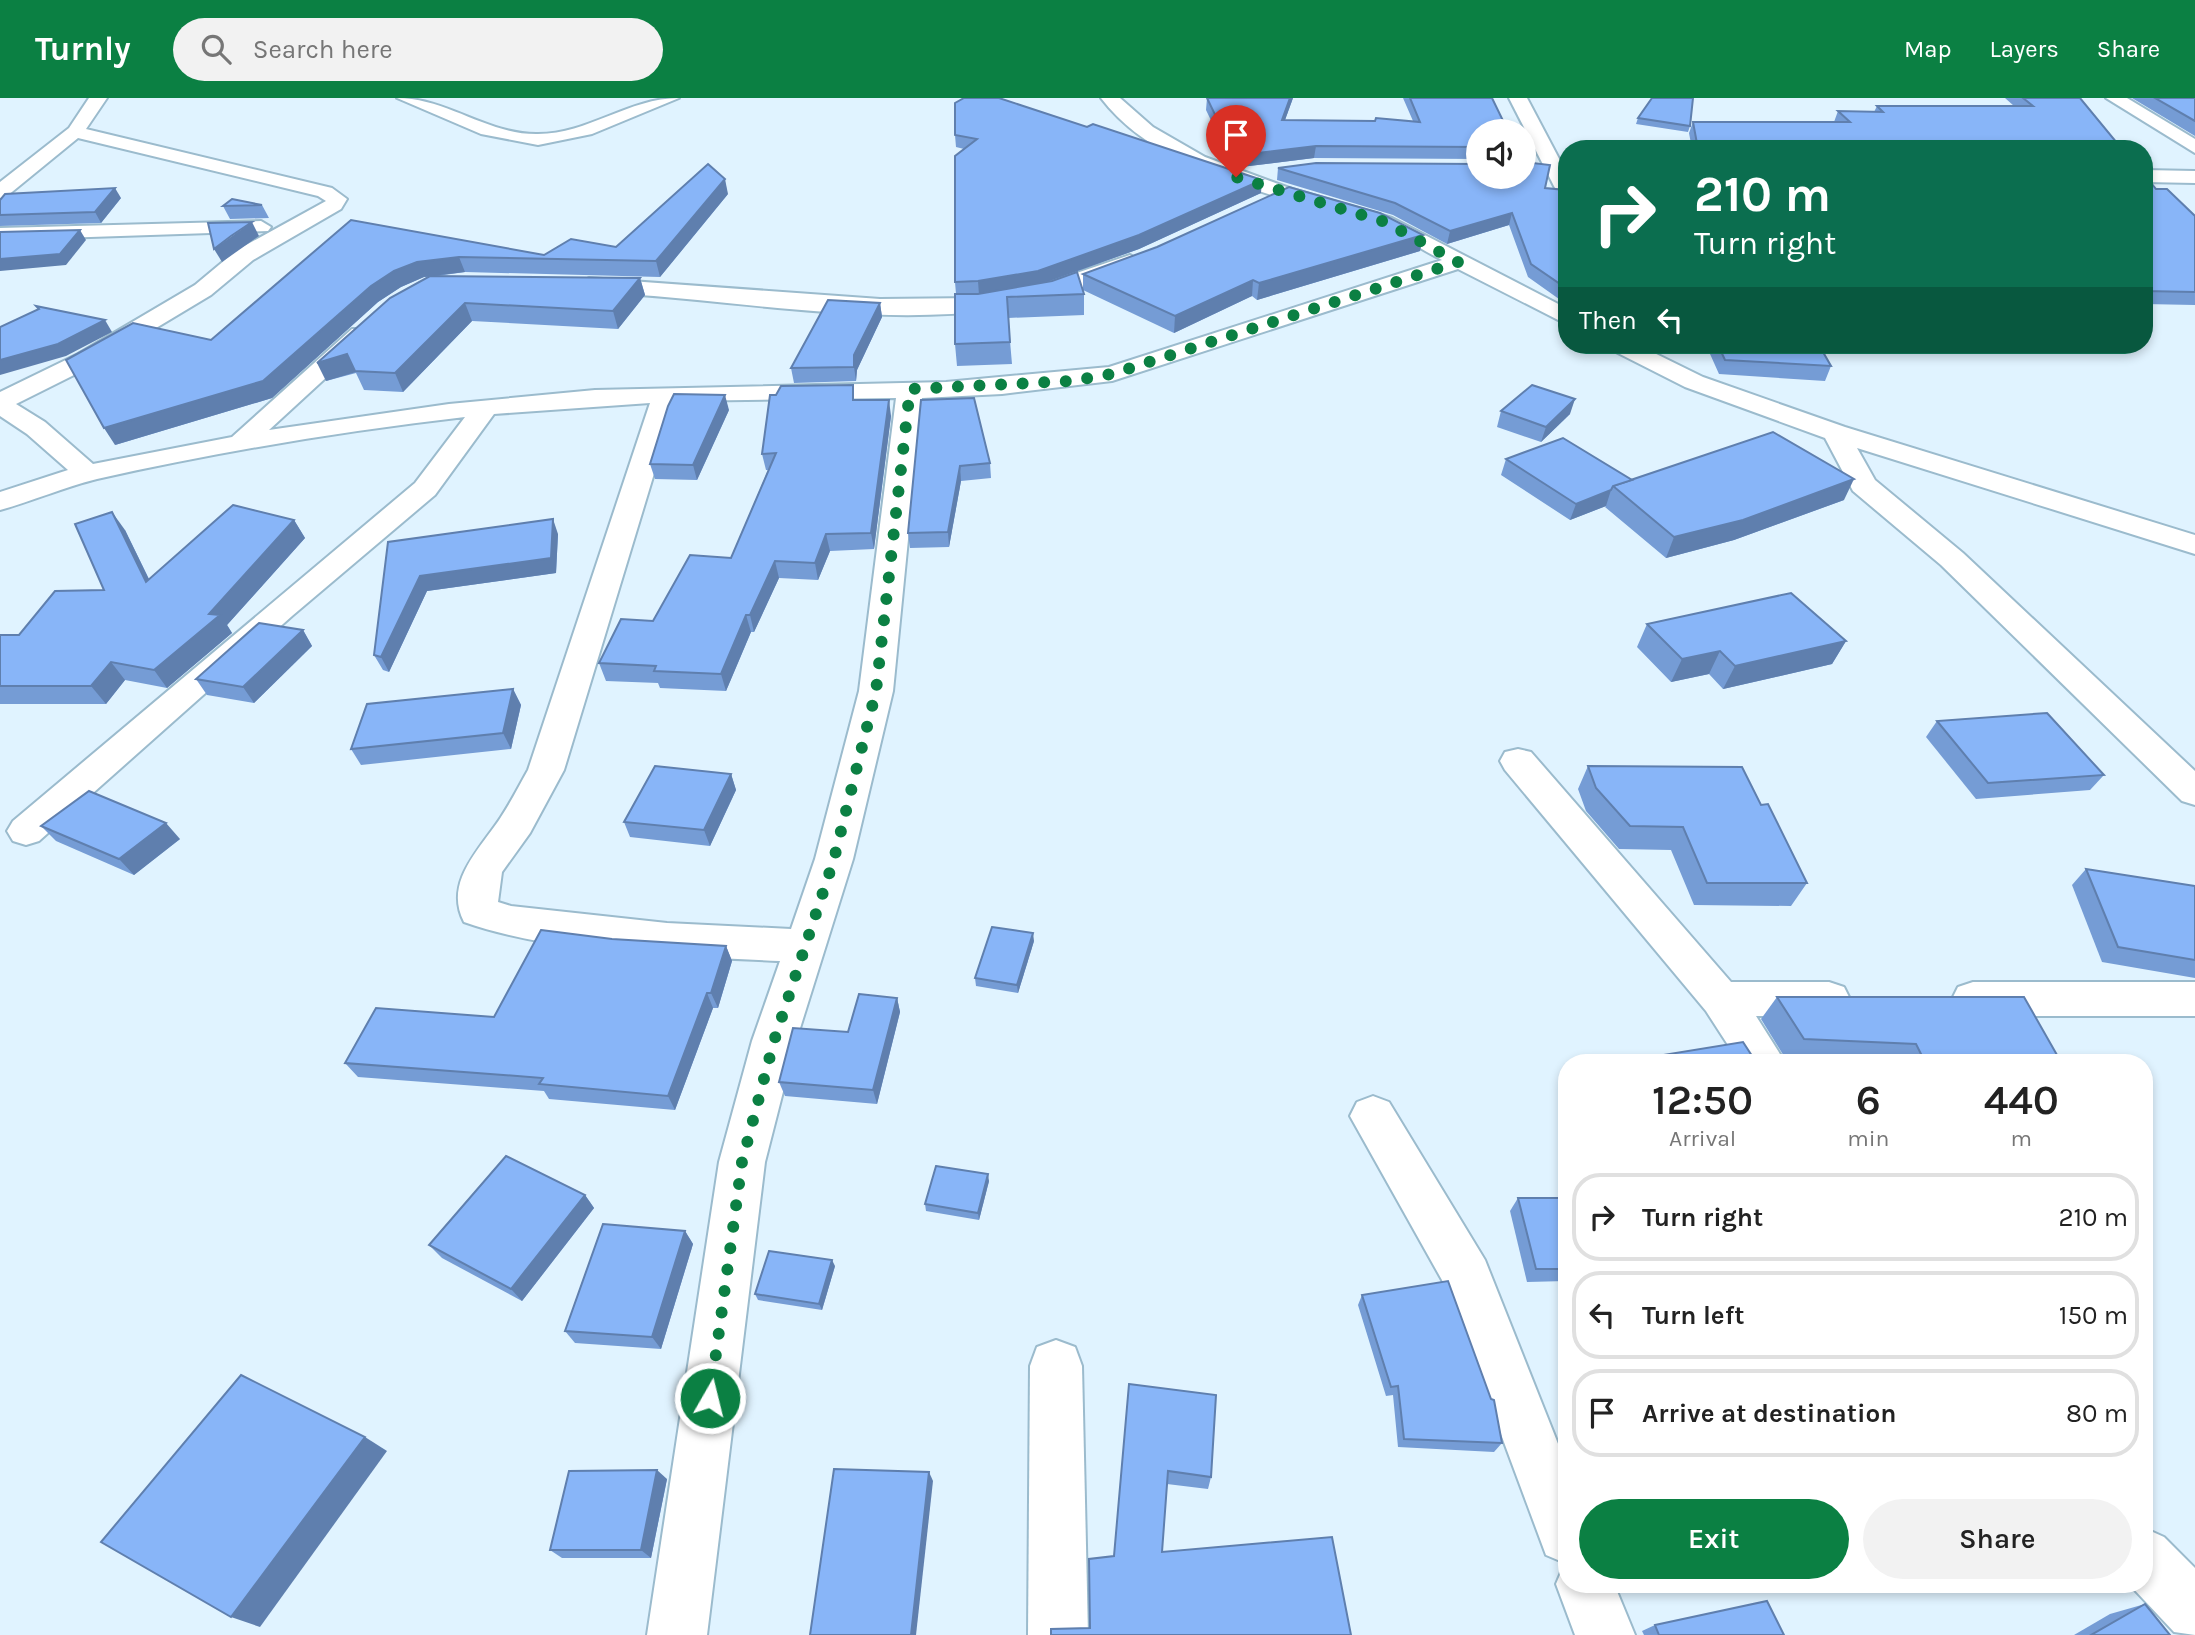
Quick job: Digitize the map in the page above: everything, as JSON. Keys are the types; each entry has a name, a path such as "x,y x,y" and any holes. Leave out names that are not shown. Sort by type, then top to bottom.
{"street":[{"path":"0,192 75,132 98,98"},
{"path":"406,98 512,138 540,140 566,135 670,98"},
{"path":"1110,98 1147,131 1198,161 1236,177 1385,222 1558,313"},
{"path":"1518,98 1553,168"},
{"path":"2115,98 2195,148"},
{"path":"75,132 326,192 337,199 334,205 246,255 203,290 110,346 0,404 36,428 86,473"},
{"path":"1236,177 1275,170"},
{"path":"2153,176 2195,177"},
{"path":"1260,204 1285,192"},
{"path":"0,234 294,226"},
{"path":"573,284 655,286 850,306 979,305 1045,293 1148,256"},
{"path":"0,501 86,473 242,441 486,408 666,394 910,389 1071,381 1112,374 1458,262"},
{"path":"242,441 378,318"},
{"path":"1638,354 1694,382 1836,433 2195,545"},
{"path":"1674,354 1694,382"},
{"path":"677,1635 742,1162 774,1041 834,859 876,691 910,389"},
{"path":"666,394 546,770 515,826 484,866 476,888 478,911 510,922 667,939 805,946"},
{"path":"26,831 281,609 425,489 486,408"},
{"path":"1836,433 1863,485 1952,559 2195,792"},
{"path":"1518,761 1721,999 1758,1054"},
{"path":"1721,999 1860,999"},
{"path":"1930,999 2195,999"},
{"path":"1373,1116 1467,1277 1558,1514"},
{"path":"1056,1366 1058,1635"},
{"path":"2153,1567 2195,1611"},
{"path":"1589,1593 1605,1635"}],"building":[{"path":"964,98 999,98 1087,127 1093,124 1262,180 1139,235 1038,271 955,282 955,156 977,139 955,135 955,103"},
{"path":"1207,98 1290,98 1282,120 1375,121 1376,118 1420,122 1410,98 1492,98 1502,119 1466,119 1466,147 1316,146 1242,155 1233,152"},
{"path":"1652,98 1693,98 1690,126 1638,118"},
{"path":"2023,98 2080,98 2115,140 1696,140 1693,122 1850,122 1838,111 1883,112 1877,106 2033,106"},
{"path":"2155,98 2195,98 2195,121"},
{"path":"1316,163 1466,164 1466,189 1536,189 1536,163 1550,165 1545,188 1558,189 1558,283 1531,264 1512,213 1450,231 1395,203 1278,168"},
{"path":"708,164 725,179 656,261 459,257 417,262 394,271 371,286 263,381 104,428 66,360 133,323 211,340 351,220 544,255 571,239 616,247"},
{"path":"2153,185 2156,189 2167,189 2195,216 2195,292 2153,291"},
{"path":"1289,187 1380,213 1423,235 1259,283 1253,280 1175,316 1083,274 1157,247"},
{"path":"115,188 95,212 0,215 0,200 5,194"},
{"path":"232,199 262,205 223,206"},
{"path":"252,222 231,236 214,249 208,223"},
{"path":"80,230 60,254 0,259 0,232"},
{"path":"1077,272 1084,294 1007,297 1010,342 955,344 955,294 978,294 1052,281"},
{"path":"430,276 640,278 613,311 465,303 395,373 355,371 347,354 317,363 390,298"},
{"path":"828,300 880,303 854,355 854,367 791,368"},
{"path":"36,306 105,320 58,344 0,360 0,327 39,309"},
{"path":"1722,354 1824,354 1831,366 1725,360"},
{"path":"853,385 853,400 889,400 871,533 826,534 815,563 775,561 750,615 746,615 721,674 654,671 656,666 599,663 621,619 653,621 690,555 731,558 776,453 762,454 770,395 776,395 781,386"},
{"path":"1532,385 1575,399 1546,427 1501,411"},
{"path":"674,394 725,395 693,465 650,464 668,406"},
{"path":"974,398 990,463 960,466 948,532 908,533 921,400"},
{"path":"1773,432 1854,479 1743,520 1674,537 1613,486"},
{"path":"1563,438 1632,480 1576,504 1506,459"},
{"path":"233,505 294,520 209,614 220,615 154,670 111,662 91,686 0,686 0,635 19,635 55,591 104,590 75,524 112,512 146,582"},
{"path":"553,519 551,558 420,576 381,657 374,655 388,542"},
{"path":"1791,593 1846,641 1735,666 1720,651 1682,659 1647,624"},
{"path":"259,623 303,630 243,687 196,679"},
{"path":"513,689 503,733 351,749 367,704"},
{"path":"2047,713 2104,775 1988,783 1937,721"},
{"path":"655,766 731,774 704,830 624,822"},
{"path":"1588,766 1742,767 1761,805 1768,804 1807,883 1707,883 1683,827 1630,826 1596,788"},
{"path":"89,791 166,823 119,859 41,826"},
{"path":"2086,869 2195,886 2195,960 2118,947"},
{"path":"992,927 1033,933 1017,985 975,978"},
{"path":"541,930 612,939 726,946 711,993 707,993 668,1096 539,1084 543,1078 345,1063 376,1008 494,1017"},
{"path":"859,994 897,998 873,1090 779,1082 793,1028 848,1032"},
{"path":"1777,997 2024,997 2056,1054 1921,1054 1916,1044 1804,1039"},
{"path":"1743,1042 1751,1054 1669,1054"},
{"path":"506,1156 585,1195 511,1289 429,1245"},
{"path":"936,1166 988,1174 978,1213 925,1204"},
{"path":"1518,1198 1558,1198 1558,1269 1536,1269"},
{"path":"603,1224 685,1231 652,1337 565,1331"},
{"path":"769,1251 832,1260 819,1304 755,1294"},
{"path":"1448,1281 1491,1399 1494,1400 1502,1443 1404,1439 1398,1386 1391,1387 1362,1295"},
{"path":"241,1375 365,1437 231,1617 101,1542"},
{"path":"1129,1384 1216,1395 1211,1477 1168,1471 1162,1552 1332,1537 1351,1635 1051,1635 1051,1629 1090,1628 1089,1559 1114,1556"},
{"path":"834,1469 929,1472 911,1635 810,1635"},
{"path":"657,1470 641,1550 550,1550 569,1471"},
{"path":"1767,1601 1784,1635 1659,1635 1655,1625"},
{"path":"2145,1604 2170,1635 2091,1635"}],"route":[{"path":"710,1398 742,1162 774,1041 834,859 876,691 910,389 1071,381 1112,374 1458,262 1385,222 1236,177"}]}
